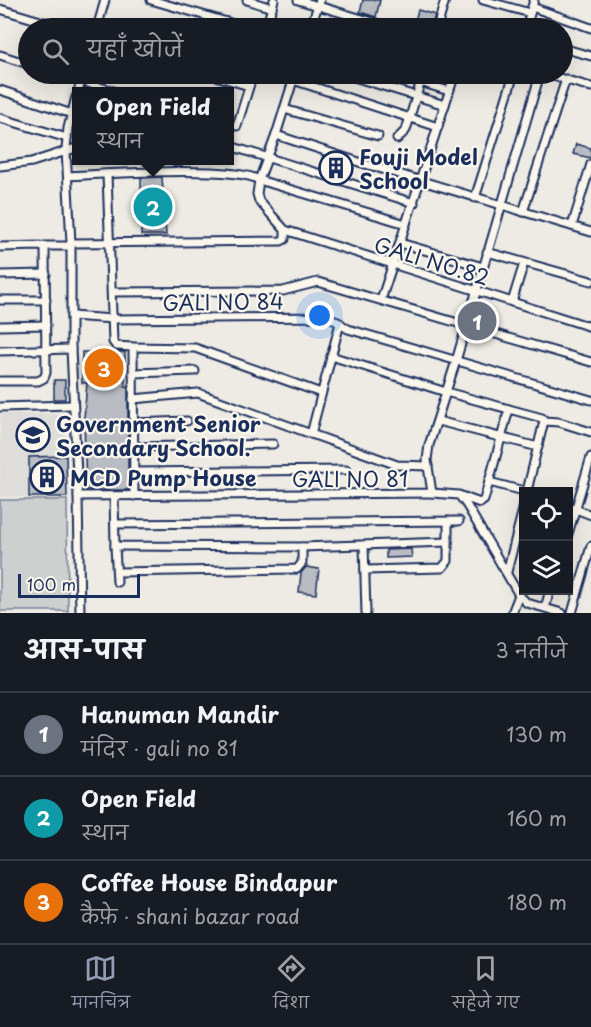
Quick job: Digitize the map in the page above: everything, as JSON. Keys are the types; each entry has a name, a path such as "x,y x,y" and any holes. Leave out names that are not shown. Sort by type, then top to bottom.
{"street":[{"path":"100,18 105,0"},
{"path":"151,0 213,18"},
{"path":"247,0 273,4"},
{"path":"298,0 319,3 363,18"},
{"path":"440,18 445,0"},
{"path":"483,0 532,7 563,18"},
{"path":"314,18 319,3"},
{"path":"0,9 30,18"},
{"path":"573,22 591,28"},
{"path":"573,51 591,56"},
{"path":"0,55 18,61"},
{"path":"573,81 591,87"},
{"path":"234,124 249,86 242,84"},
{"path":"0,247 281,241 285,239 285,230 259,201 257,194 259,180 292,84"},
{"path":"314,84 438,127"},
{"path":"377,84 445,105"},
{"path":"397,139 406,130 420,84"},
{"path":"427,84 449,91"},
{"path":"381,300 451,84"},
{"path":"475,198 511,84"},
{"name":"GALI NO 81","path":"78,496 432,493 428,451 537,84"},
{"path":"523,212 564,84"},
{"path":"0,90 72,114 66,150 71,244 72,405 78,496 80,613"},
{"path":"284,109 378,136"},
{"path":"0,118 67,138"},
{"path":"276,135 591,232"},
{"path":"234,147 414,203"},
{"path":"0,166 32,162 72,149"},
{"path":"572,226 590,174 591,164"},
{"path":"68,177 107,174 234,172 406,224"},
{"path":"107,174 114,345 195,348 321,393"},
{"name":"GALI NO.82","path":"285,230 591,327"},
{"path":"400,243 483,267"},
{"path":"0,381 38,381 44,378 46,373 46,250 44,246"},
{"path":"488,252 591,281"},
{"path":"512,302 524,263"},
{"path":"0,275 46,274"},
{"path":"112,292 283,291 318,282 591,362"},
{"path":"0,300 46,300"},
{"name":"GALI NO 84","path":"71,316 113,319 325,316 348,329 591,400"},
{"path":"310,434 331,356 337,321"},
{"path":"0,326 46,325"},
{"path":"132,347 134,496"},
{"path":"0,351 71,349"},
{"path":"331,356 446,392 541,417 544,421 559,422 591,432"},
{"path":"133,374 195,371"},
{"path":"133,399 198,393 397,465 428,466"},
{"path":"0,407 72,405"},
{"path":"432,493 459,495 482,503 509,409"},
{"path":"133,423 187,421"},
{"path":"438,421 538,447"},
{"path":"526,487 544,421"},
{"path":"133,447 273,444"},
{"path":"573,518 591,457"},
{"path":"134,472 346,470"},
{"path":"489,482 519,490"},
{"path":"459,495 519,595 526,603 562,613"},
{"path":"114,496 117,582"},
{"path":"573,508 591,515"},
{"path":"365,570 442,568 448,561 448,521"},
{"path":"115,524 459,521"},
{"path":"507,572 519,525"},
{"path":"115,546 302,547 448,542"},
{"path":"364,545 366,613"},
{"path":"572,613 591,546"},
{"path":"117,572 297,569 302,563 302,547"},
{"path":"512,613 519,595"},
{"path":"545,608 549,595"}],"shaded area":[{"name":"Government Senior Secondary School.","path":"0,414 65,414 66,456 29,457 29,497 0,497"},
{"path":"0,500 67,500 68,611 0,611"}],"building":[{"path":"363,0 380,0 376,17 360,12"},
{"path":"418,10 435,15 434,18 416,18"},
{"path":"576,144 591,148 591,158 573,154"},
{"path":"323,156 352,166 348,177 320,168"},
{"path":"162,177 166,235 141,235 141,178"},
{"path":"82,352 125,352 125,386 128,386 128,490 86,490 84,418 87,383 82,383"},
{"path":"54,380 65,380 65,399 54,399"},
{"name":"MCD Pump House","path":"66,456 67,497 29,497 29,457"},
{"path":"411,549 412,557 386,558 386,550"},
{"path":"306,567 319,569 316,594 299,592 301,573"}],"place":[{"name":"Fouji Model School","path":"336,168"},
{"name":"Open Field","path":"153,207"},
{"name":"Hanuman Mandir","path":"477,321"},
{"name":"Coffee House Bindapur","path":"104,368"},
{"name":"Government Senior Secondary School.","path":"33,435"},
{"name":"MCD Pump House","path":"47,477"}]}
